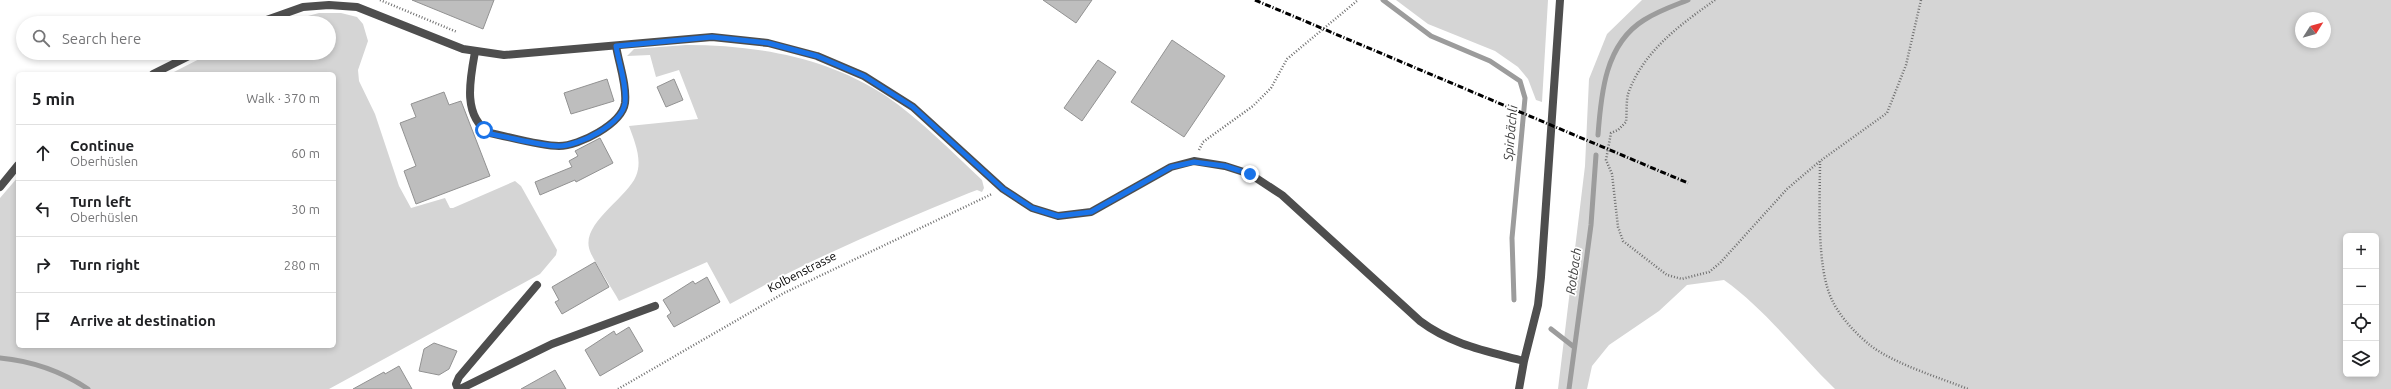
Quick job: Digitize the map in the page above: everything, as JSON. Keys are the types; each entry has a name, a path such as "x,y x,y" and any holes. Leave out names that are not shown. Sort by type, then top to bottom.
{"street":[{"path":"1519,389 1524,361 1538,305 1541,278 1560,0"},
{"path":"278,16 303,7 329,5 357,7 463,49 475,52 504,55 712,37 768,43 817,56 864,76 913,107 1003,189 1032,208 1058,216 1091,212 1171,167 1194,162 1225,166 1250,174 1282,195 1420,321 1437,333 1453,341 1524,361"},
{"path":"475,52 469,100 475,117 484,130 490,134 559,146 575,143 606,128 621,113 625,103 624,87 616,46"},
{"path":"157,72 181,60"},
{"path":"0,187 16,168"},
{"path":"537,285 459,377 456,384 459,389 552,344 656,306"}],"path":[{"path":"1194,162 1203,142 1253,106 1270,88 1287,59 1358,0"},
{"path":"1715,0 1674,30 1647,57 1628,95 1626,122 1618,130 1610,133 1606,160 1612,174 1618,227 1623,241 1667,275 1682,279 1709,272 1720,263 1787,189 1820,161 1887,113 1906,65 1921,0"},
{"path":"1820,161 1823,271 1832,300 1847,323 1872,346 1908,365 1968,389"},
{"name":"Kolbenstrasse","path":"618,389 784,293 1003,189"}],"shaded area":[{"path":"1396,0 1548,0 1542,102 1536,100 1528,79 1518,67 1495,51 1428,24"},
{"path":"1642,0 2391,0 2391,389 1835,389 1768,318 1724,280 1687,285 1659,311 1609,345 1592,366 1587,389 1558,389 1585,166 1589,79 1607,34"},
{"path":"319,13 341,13 357,17 363,24 368,41 358,70 359,81 375,114 399,186 411,208 445,198 450,208 453,208 515,181 521,186 557,250 556,255 540,274 329,389 0,389 0,198 16,179 16,348 336,348 336,72 174,72 197,60 336,60 336,16 308,16"},
{"path":"686,45 738,47 790,56 840,72 863,83 886,96 924,125 982,180 984,188 982,192 977,190 969,193 848,245 788,273 730,304 707,262 619,301 591,253 589,248 589,238 599,220 624,193 636,176 639,163 629,126 698,119 679,70 656,77 650,55 627,56 634,49"}],"building":[{"path":"412,0 494,0 483,29"},
{"path":"1043,0 1092,0 1076,23"},
{"path":"1172,40 1225,76 1184,137 1131,102"},
{"path":"1098,60 1116,72 1082,121 1064,108"},
{"path":"607,79 614,101 571,114 564,93"},
{"path":"674,79 683,100 666,107 657,87"},
{"path":"444,92 449,105 461,101 490,176 416,204 404,171 416,166 400,123 416,117 411,104"},
{"path":"600,138 613,163 576,182 575,180 540,195 535,182 572,167 569,161 578,156 575,151"},
{"path":"595,262 609,287 562,314 555,302 559,300 552,287"},
{"path":"707,277 720,302 674,327 667,316 671,313 663,300 693,281 695,284"},
{"path":"629,327 643,351 600,376 585,350 614,331 616,335"},
{"path":"434,343 457,351 449,369 439,375 419,371 424,349"},
{"path":"399,366 412,389 353,389 384,372 385,374"},
{"path":"555,370 566,389 521,389"}],"waterway":[{"name":"Spirbächli","path":"1383,0 1431,36 1490,61 1520,81 1525,98 1512,238 1514,300"},
{"name":"Rotbach","path":"1598,135 1604,87 1613,56 1621,42 1631,30 1644,20 1660,11 1688,0"},
{"name":"Rotbach","path":"1569,389 1591,225 1596,155"},
{"path":"1551,329 1574,347"},
{"path":"0,358 35,364 57,372 88,389"}],"railway":[{"path":"1255,0 1688,183"}],"route":[{"path":"484,130 490,134 559,146 575,143 606,128 621,113 625,103 624,87 616,46 712,37 768,43 817,56 864,76 913,107 957,145 1003,189 1032,208 1058,216 1091,212 1171,167 1194,162 1225,166 1250,174"}]}
